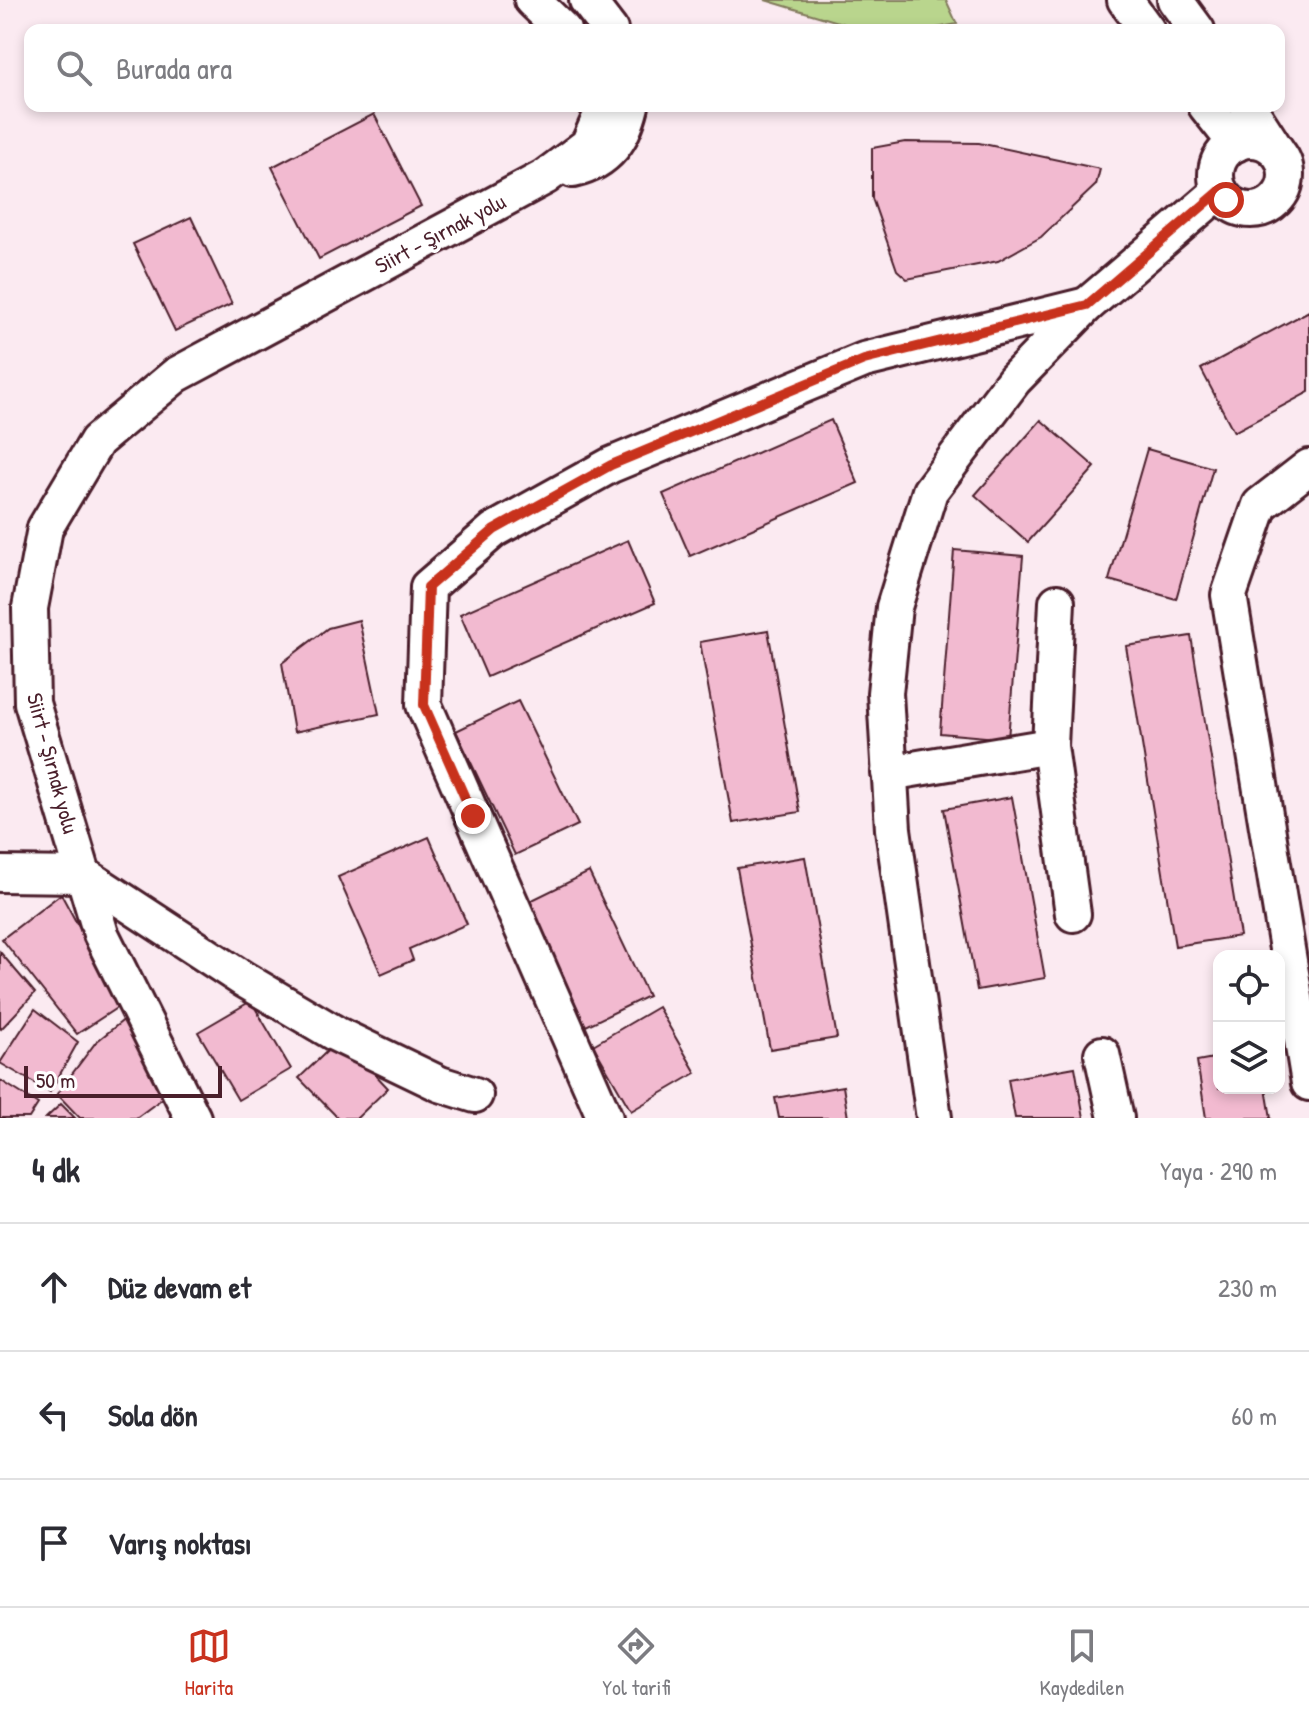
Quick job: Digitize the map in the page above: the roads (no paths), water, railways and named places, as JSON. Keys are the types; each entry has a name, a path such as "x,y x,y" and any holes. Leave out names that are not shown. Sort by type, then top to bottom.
{"street":[{"path":"532,0 557,24"},
{"path":"587,0 605,24"},
{"path":"1125,0 1143,24"},
{"path":"1175,0 1193,24"},
{"path":"545,177 588,145 602,112"},
{"path":"545,177 586,167 612,149 624,134 630,112"},
{"path":"1211,112 1236,144"},
{"path":"1252,112 1291,172"},
{"path":"1258,141 1291,172 1275,201 1256,210 1235,206 1220,191 1217,169 1227,150 1236,144 1258,141"},
{"name":"Siirt - Şırnak yolu","path":"193,1118 101,934 32,703 30,608 45,528 97,441 176,375 545,177"},
{"path":"934,1118 893,829 885,693 894,607 930,491 1014,380 1087,305 1220,191"},
{"path":"605,1118 424,705 428,587 494,530 625,459 864,360 1087,305"},
{"path":"1309,467 1260,505 1229,595 1309,1083"},
{"path":"1057,602 1050,746 1073,914"},
{"path":"889,773 1050,746"},
{"path":"0,874 84,875 243,979 336,1034 440,1084 475,1095"},
{"path":"1102,1054 1116,1118"}]}
